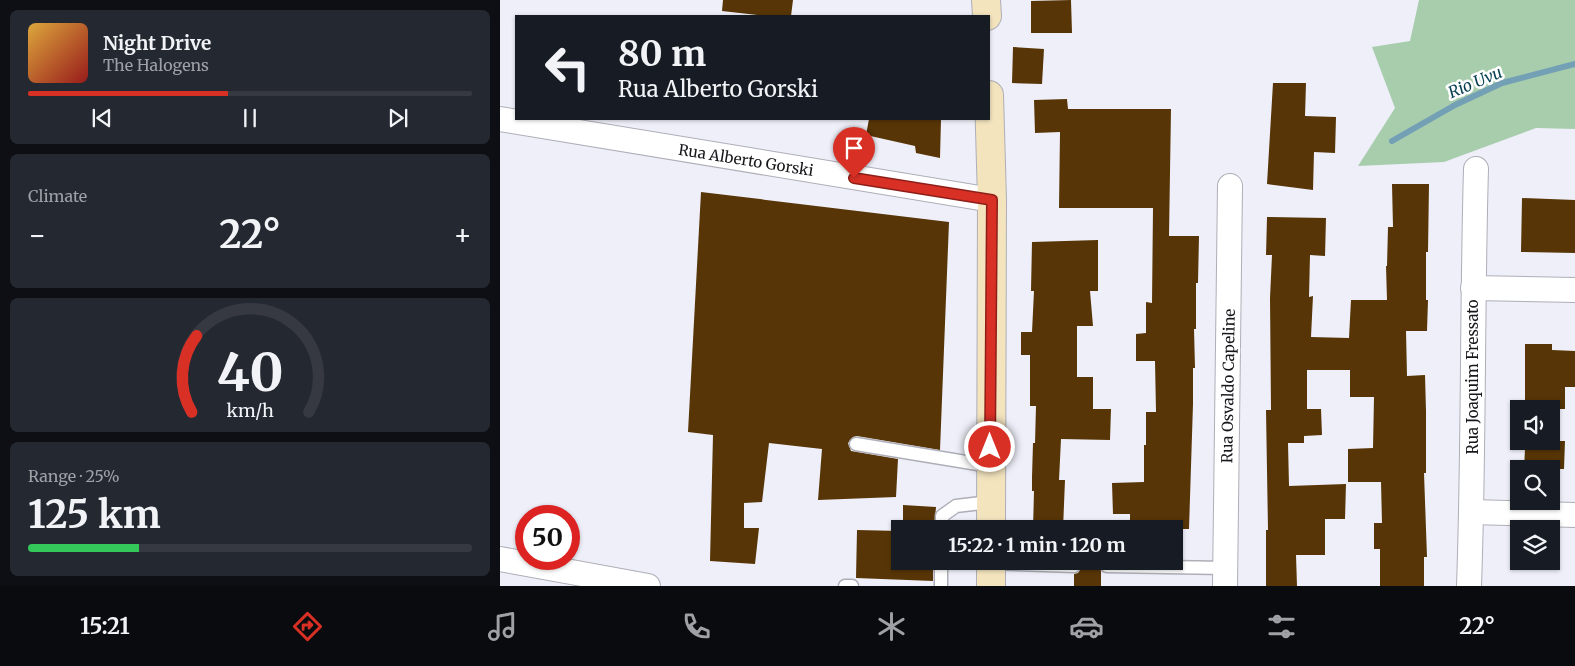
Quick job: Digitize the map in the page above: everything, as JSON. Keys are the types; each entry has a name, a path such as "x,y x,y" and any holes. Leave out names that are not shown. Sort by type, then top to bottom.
{"main road":[{"path":"986,0 987,15"},
{"path":"990,120 992,200 991,520"}],"street":[{"name":"Rua Alberto Gorski","path":"500,119 992,200"},
{"name":"Rua Joaquim Fressato","path":"1468,586 1471,512 1476,169"},
{"name":"Rua Osvaldo Capeline","path":"1225,577 1230,186"},
{"path":"1473,288 1575,290"},
{"path":"1471,512 1575,514"},
{"path":"500,559 648,586"}],"lane":[{"path":"856,444 990,466"},
{"path":"942,520 942,516 956,506 990,502"},
{"path":"941,570 942,586"},
{"path":"1150,570 1225,577"},
{"path":"845,586 852,586"}],"green space":[{"path":"1419,0 1575,0 1575,129 1536,128 1444,162 1358,166 1395,108 1372,47 1410,41"}],"building":[{"path":"723,0 793,0 791,15 758,15 722,11"},
{"path":"1071,0 1072,33 1031,33 1031,1"},
{"path":"1013,47 1044,49 1042,84 1012,83"},
{"path":"1273,83 1306,83 1305,116 1336,117 1335,153 1314,152 1313,190 1267,184"},
{"path":"1067,99 1068,109 1171,109 1169,236 1199,236 1196,329 1194,329 1195,368 1193,368 1189,529 1183,529 1183,520 1130,520 1130,514 1113,514 1112,483 1144,482 1146,412 1156,412 1155,361 1136,361 1136,334 1146,333 1146,302 1152,303 1153,208 1059,208 1060,132 1035,133 1034,100"},
{"path":"869,120 941,120 940,158 916,153 915,146 866,135"},
{"path":"1392,184 1429,184 1428,252 1426,252 1427,331 1406,331 1407,376 1425,375 1426,473 1424,473 1427,557 1424,557 1424,586 1380,586 1380,549 1374,549 1374,523 1382,523 1381,482 1348,482 1348,449 1373,448 1374,397 1350,397 1350,370 1307,370 1307,409 1321,409 1322,435 1304,436 1304,443 1288,443 1289,486 1346,484 1345,519 1325,519 1325,555 1296,555 1297,586 1266,586 1266,530 1268,530 1266,410 1271,410 1270,298 1272,255 1266,255 1267,217 1326,218 1325,256 1310,255 1309,297 1313,296 1311,337 1349,338 1351,300 1387,300 1388,227 1393,227"},
{"path":"701,192 949,222 940,450 857,436 853,437 848,443 851,451 898,459 896,497 818,500 822,449 769,443 762,502 744,503 744,528 759,528 755,564 710,561 713,435 688,432"},
{"path":"1522,198 1575,200 1575,253 1521,252"},
{"path":"1098,240 1098,291 1090,291 1093,326 1077,326 1077,377 1093,377 1093,409 1111,409 1110,440 1061,439 1059,480 1065,480 1063,520 1033,520 1034,491 1032,491 1032,477 1036,406 1030,406 1030,355 1021,355 1021,332 1032,332 1034,291 1031,291 1032,242"},
{"path":"1525,344 1552,344 1552,350 1575,351 1575,387 1565,387 1565,409 1560,409 1560,400 1525,400"},
{"path":"1560,441 1565,441 1564,469 1560,469 1560,460 1524,460 1525,450 1560,450"},
{"path":"903,505 936,507 935,520 903,520"},
{"path":"857,530 891,531 891,570 933,570 933,581 856,578"},
{"path":"1080,570 1101,570 1101,586 1074,586 1074,574"}],"waterway":[{"name":"Rio Uvu","path":"1392,141 1455,105 1502,83 1575,64"}],"route":[{"path":"854,178 992,200 990,447"}]}
